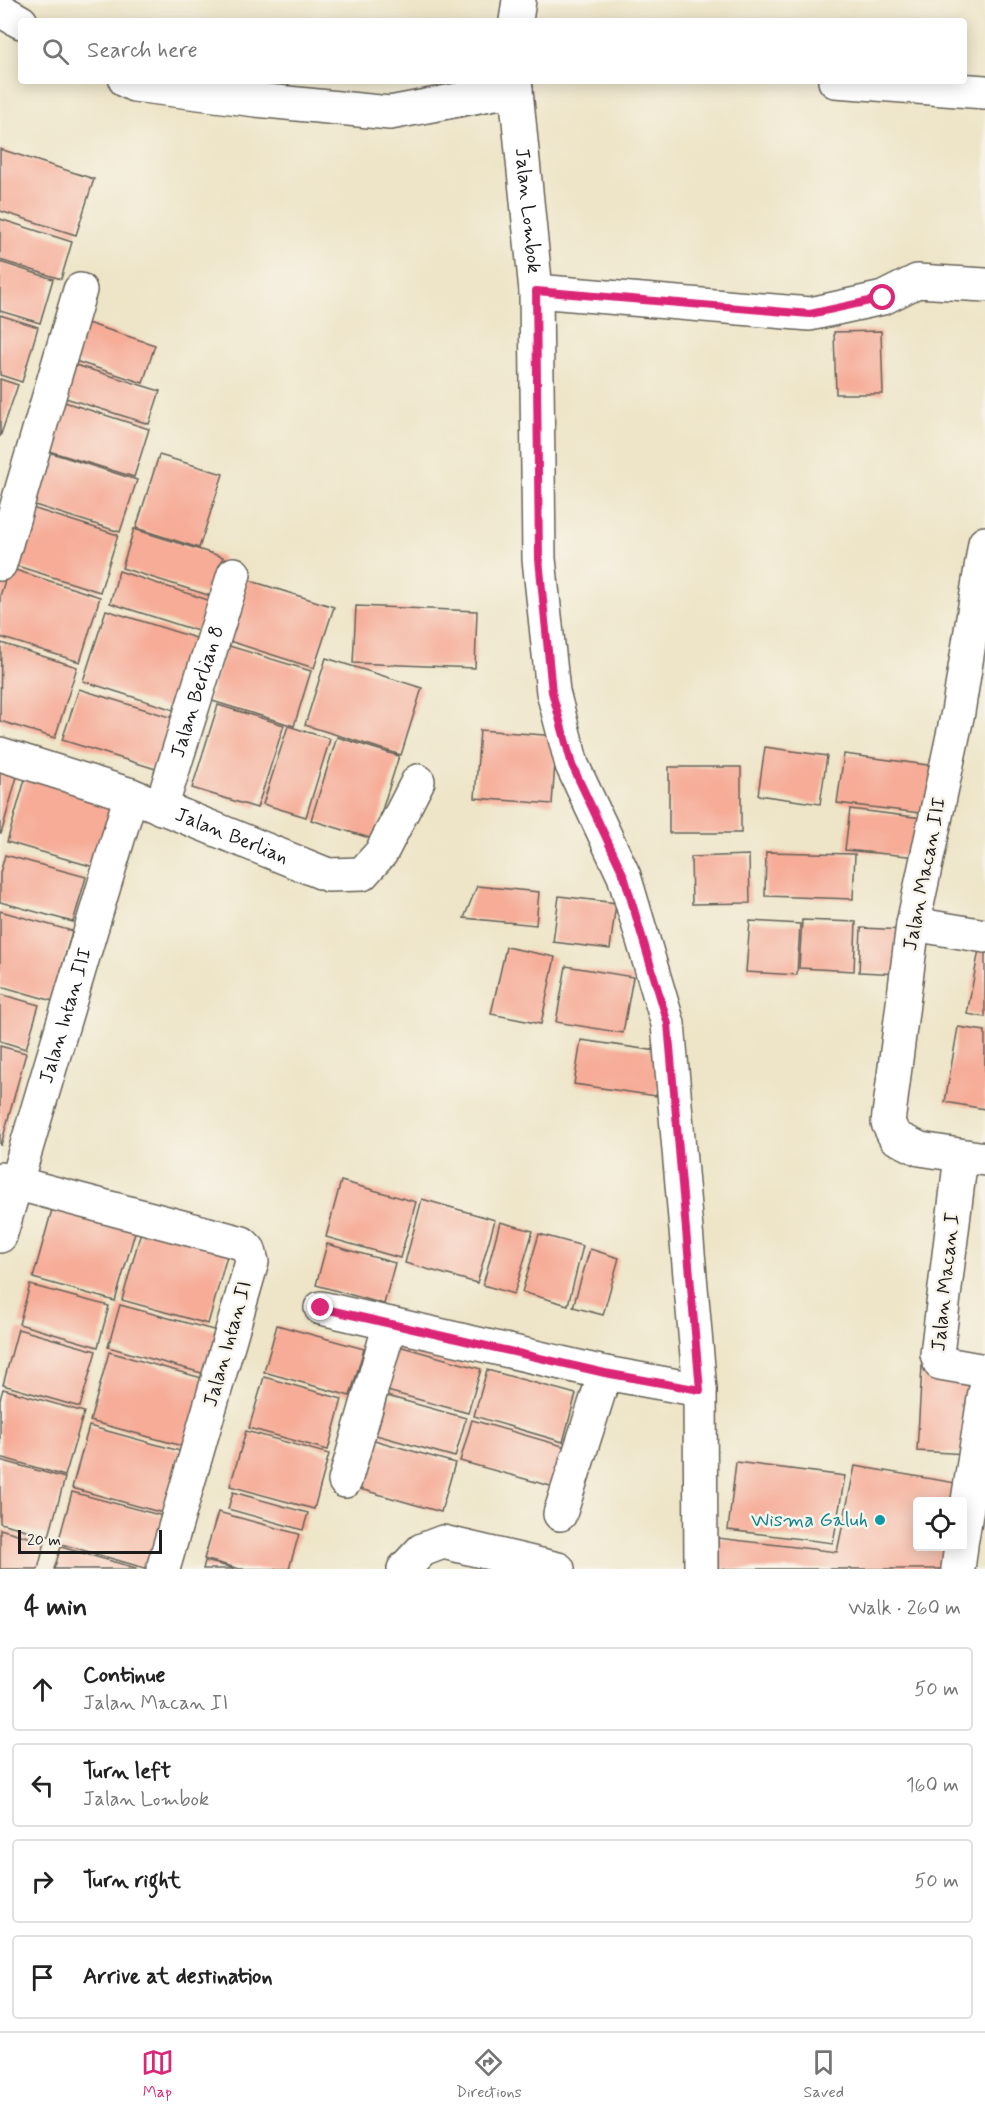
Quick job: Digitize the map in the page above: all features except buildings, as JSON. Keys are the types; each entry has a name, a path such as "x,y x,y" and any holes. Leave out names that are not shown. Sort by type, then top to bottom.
{"street":[{"path":"516,18 519,0"},
{"path":"0,10 18,20"},
{"name":"Jalan Lombok","path":"132,84 256,100 390,113 515,85 536,291 539,559 552,692 572,765 624,876 668,1024 700,1390 701,1569"},
{"path":"876,84 985,92"},
{"path":"536,291 810,314 883,298 917,281 985,285"},
{"path":"0,564 80,290"},
{"name":"Jalan Macan III","path":"973,1157 920,1149 894,1137 888,1123 913,924 972,714 985,543"},
{"name":"Jalan Berlian 8","path":"160,808 234,574"},
{"name":"Jalan Berlian","path":"0,754 131,795 328,875 362,874 381,854 418,781"},
{"name":"Jalan Intan III","path":"0,1236 8,1181 131,795"},
{"path":"913,924 985,936"},
{"name":"Jalan Macan I","path":"973,1157 937,1354 940,1363 985,1371"},
{"name":"Jalan Intan II","path":"8,1181 242,1243 249,1250 252,1262 163,1569"},
{"path":"321,1308 605,1373 700,1390"},
{"path":"345,1481 390,1324"},
{"path":"560,1514 605,1373"},
{"path":"967,1512 985,1392"},
{"path":"404,1569 422,1550 443,1542 558,1569"},
{"path":"958,1569 960,1551"}],"place":[{"name":"Wisma Galuh","path":"880,1520"}],"route":[{"path":"321,1308 605,1373 700,1390 668,1024 624,876 572,765 552,692 539,559 536,291 810,314 883,298"}]}
